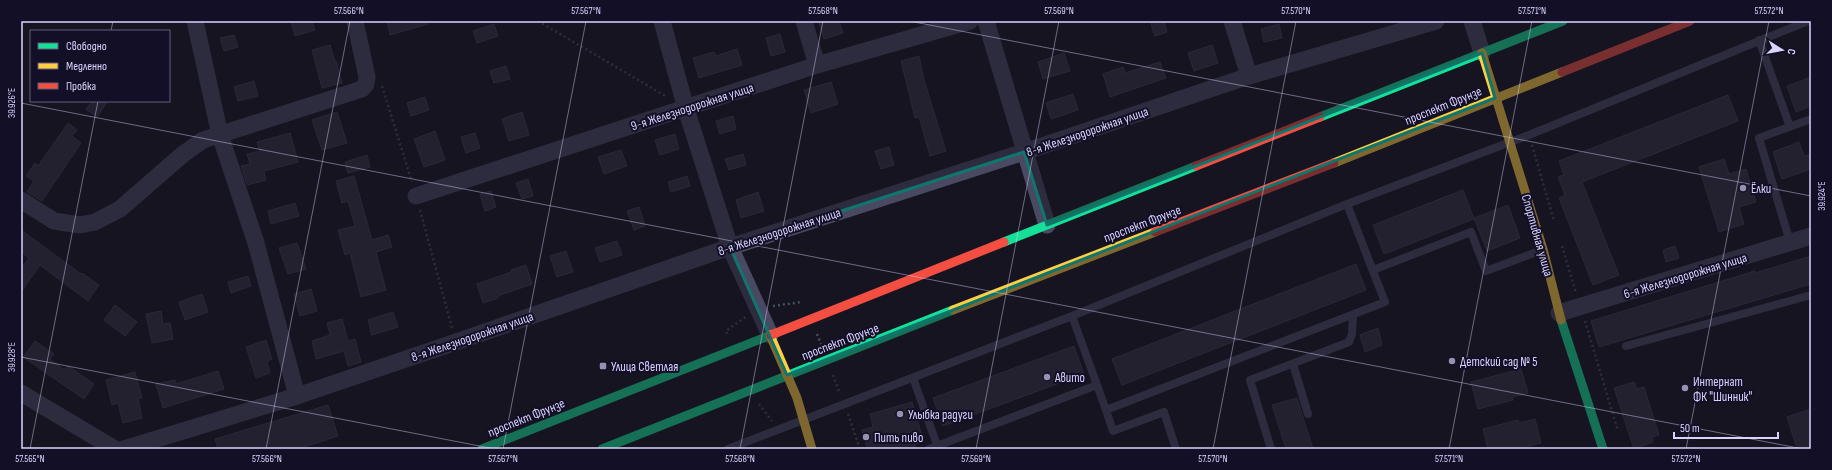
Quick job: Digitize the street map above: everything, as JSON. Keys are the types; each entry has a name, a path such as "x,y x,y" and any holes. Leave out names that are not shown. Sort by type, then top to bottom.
{"main road":[{"name":"проспект Фрунзе","path":"482,449 1563,21"},
{"name":"проспект Фрунзе","path":"602,449 1690,21"},
{"name":"Спортивная улица","path":"1482,53 1543,249 1559,313 1603,449"},
{"path":"770,335 797,398 812,449"}],"street":[{"path":"195,21 220,135 256,243 297,396"},
{"path":"21,200 54,221 80,225 95,222 120,209 203,140 362,89 366,84 367,77 355,21"},
{"path":"662,21 686,109 730,247 770,335"},
{"path":"804,21 817,65"},
{"name":"9-я Железнодорожная улица","path":"416,196 817,65 970,21"},
{"path":"986,21 1046,225"},
{"path":"1232,21 1249,76"},
{"name":"8-я Железнодорожная улица","path":"124,449 297,396 730,247 1024,152 1249,76 1436,21"},
{"name":"Спортивная улица","path":"1472,21 1482,53"},
{"name":"6-я Железнодорожная улица","path":"1559,313 1811,236"},
{"path":"21,393 115,449"}],"lane":[{"path":"728,449 1072,316 1347,204 1510,142 1808,21"},
{"path":"1759,40 1790,127"},
{"path":"1790,242 1759,138 1811,119"},
{"path":"1106,410 1385,302 1347,204"},
{"path":"1373,270 1471,232 1486,271 1543,249"},
{"path":"1626,346 1811,295"},
{"path":"1271,449 1250,380 1349,342 1352,334 1353,315"},
{"path":"1072,316 1114,431 1164,412 1176,449"},
{"path":"1293,364 1308,414"},
{"path":"913,378 937,445"},
{"path":"929,449 1097,385"}],"path":[{"path":"538,21 686,109"}],"highlighted area":[{"path":"1482,53 1495,98 787,375 730,247 1024,152 1047,225"}],"building":[{"path":"291,21 312,21 315,30 295,36"},
{"path":"387,21 427,21 428,24 390,35"},
{"path":"826,21 839,21 843,33 824,39 819,23"},
{"path":"1150,21 1164,21 1167,32 1155,36"},
{"path":"494,24 498,36 477,43 473,31"},
{"path":"1279,24 1282,38 1264,42 1261,29"},
{"path":"780,34 785,52 771,56 766,38"},
{"path":"234,35 238,47 224,51 220,38"},
{"path":"330,45 342,83 322,88 312,50"},
{"path":"1212,45 1218,63 1194,71 1188,53"},
{"path":"737,49 742,65 699,78 693,58 714,52 716,56"},
{"path":"1064,53 1070,71 1043,79 1038,62"},
{"path":"919,56 924,80 946,151 930,156 919,117 915,118 901,61"},
{"path":"1160,62 1166,78 1110,97 1103,74 1123,67 1125,73"},
{"path":"506,66 510,79 494,83 490,71"},
{"path":"1811,77 1811,106 1796,112 1787,86"},
{"path":"254,81 258,96 238,101 234,87"},
{"path":"831,82 838,104 811,113 804,90"},
{"path":"1073,94 1078,110 1051,119 1046,103"},
{"path":"1728,95 1738,121 1582,182 1619,275 1593,285 1559,198 1565,195 1558,177 1564,175 1559,161"},
{"path":"425,97 429,110 411,116 407,103"},
{"path":"91,102 107,102 97,117 86,109"},
{"path":"337,112 347,143 322,150 312,120"},
{"path":"522,112 529,135 509,141 502,119"},
{"path":"733,116 736,129 720,134 716,121"},
{"path":"68,123 77,130 72,136 81,143 42,201 27,192 34,181 26,176 35,163 38,166"},
{"path":"435,131 445,160 424,167 414,139"},
{"path":"290,133 298,162 264,171 266,180 247,185 241,166 250,164 247,154 260,151 257,142"},
{"path":"475,133 480,148 466,153 461,137"},
{"path":"675,134 679,149 660,155 655,140"},
{"path":"1799,142 1804,156 1811,154 1811,169 1782,179 1773,152"},
{"path":"889,147 894,165 881,169 875,151"},
{"path":"621,150 627,166 604,174 598,157"},
{"path":"743,154 746,165 729,170 725,159"},
{"path":"367,155 370,167 348,173 345,162"},
{"path":"1724,159 1729,174 1746,169 1756,202 1739,207 1744,224 1719,232 1699,167"},
{"path":"354,176 372,240 388,235 392,247 376,252 386,290 361,297 350,253 345,255 338,230 355,226 348,201 342,203 336,181"},
{"path":"687,176 690,186 671,192 668,182"},
{"path":"528,179 533,196 522,199 516,183"},
{"path":"1463,190 1474,219 1384,254 1373,225"},
{"path":"491,191 496,207 485,211 480,194"},
{"path":"758,192 764,211 741,218 736,200"},
{"path":"295,203 299,216 271,224 268,211"},
{"path":"1508,205 1520,238 1487,251 1474,218"},
{"path":"639,207 645,226 634,230 627,211"},
{"path":"21,230 81,274 82,273 99,285 88,301 40,265 21,292 21,269 29,258 21,252"},
{"path":"617,241 622,255 600,262 595,248"},
{"path":"297,243 306,269 288,274 279,248"},
{"path":"1675,246 1679,258 1666,262 1663,250"},
{"path":"566,251 573,272 557,277 550,256"},
{"path":"1811,256 1811,284 1599,347 1591,321 1755,271 1755,273"},
{"path":"1356,264 1366,290 1122,385 1112,359"},
{"path":"526,265 532,284 483,303 477,284"},
{"path":"248,276 251,286 231,293 228,282"},
{"path":"311,289 317,311 300,316 294,294"},
{"path":"202,294 208,312 185,320 179,302"},
{"path":"115,305 137,322 125,336 104,320"},
{"path":"161,311 163,324 170,323 173,339 152,343 146,314"},
{"path":"393,312 398,327 372,335 368,320"},
{"path":"342,319 348,341 355,339 361,362 348,366 344,351 316,359 312,341 330,335 327,323"},
{"path":"1378,328 1382,345 1365,352 1360,335"},
{"path":"266,340 272,359 267,361 270,373 256,378 246,347"},
{"path":"35,341 54,354 50,359 64,370 68,366 94,384 84,399 23,357"},
{"path":"1074,346 1084,374 943,426 933,398"},
{"path":"1521,369 1528,393 1512,397 1513,400 1478,409 1471,382"},
{"path":"218,371 224,389 163,408 156,384 175,380 176,384"},
{"path":"135,372 142,398 138,399 142,418 123,423 118,403 112,405 106,380"},
{"path":"1634,382 1637,389 1644,387 1659,435 1652,437 1653,442 1634,449 1614,388"},
{"path":"1297,398 1313,449 1286,449 1272,405"},
{"path":"912,402 924,442 915,444 916,449 867,449 862,430 873,427 870,414"},
{"path":"328,405 338,436 298,449 218,449 215,439"},
{"path":"1811,409 1811,449 1797,449 1787,417"},
{"path":"1535,419 1541,443 1518,449 1488,449 1483,429 1518,420 1519,423"}],"traffic: fast":[{"path":"1320,117 1563,21"},
{"path":"1004,242 1196,166"},
{"path":"602,449 953,310"},
{"path":"1561,320 1603,449"},
{"path":"482,449 771,335"}],"traffic: slow":[{"path":"1482,53 1543,249 1561,320"},
{"path":"1334,163 1562,72"},
{"path":"953,310 1155,232"},
{"path":"770,335 797,398 812,449"}],"traffic: jam":[{"path":"1562,72 1690,21"},
{"path":"1196,166 1320,117"},
{"path":"1155,232 1334,163"},
{"path":"771,335 1004,242"}],"place":[{"name":"Ёлки","path":"1743,188"},
{"name":"Детский сад № 5","path":"1452,361"},
{"name":"Улица Светлая","path":"603,366"},
{"name":"Авито","path":"1047,377"},
{"name":"Интернат ФК \"Шинник\"","path":"1685,388"},
{"name":"Улыбка радуги","path":"900,414"},
{"name":"Пить пиво","path":"866,437"}]}
